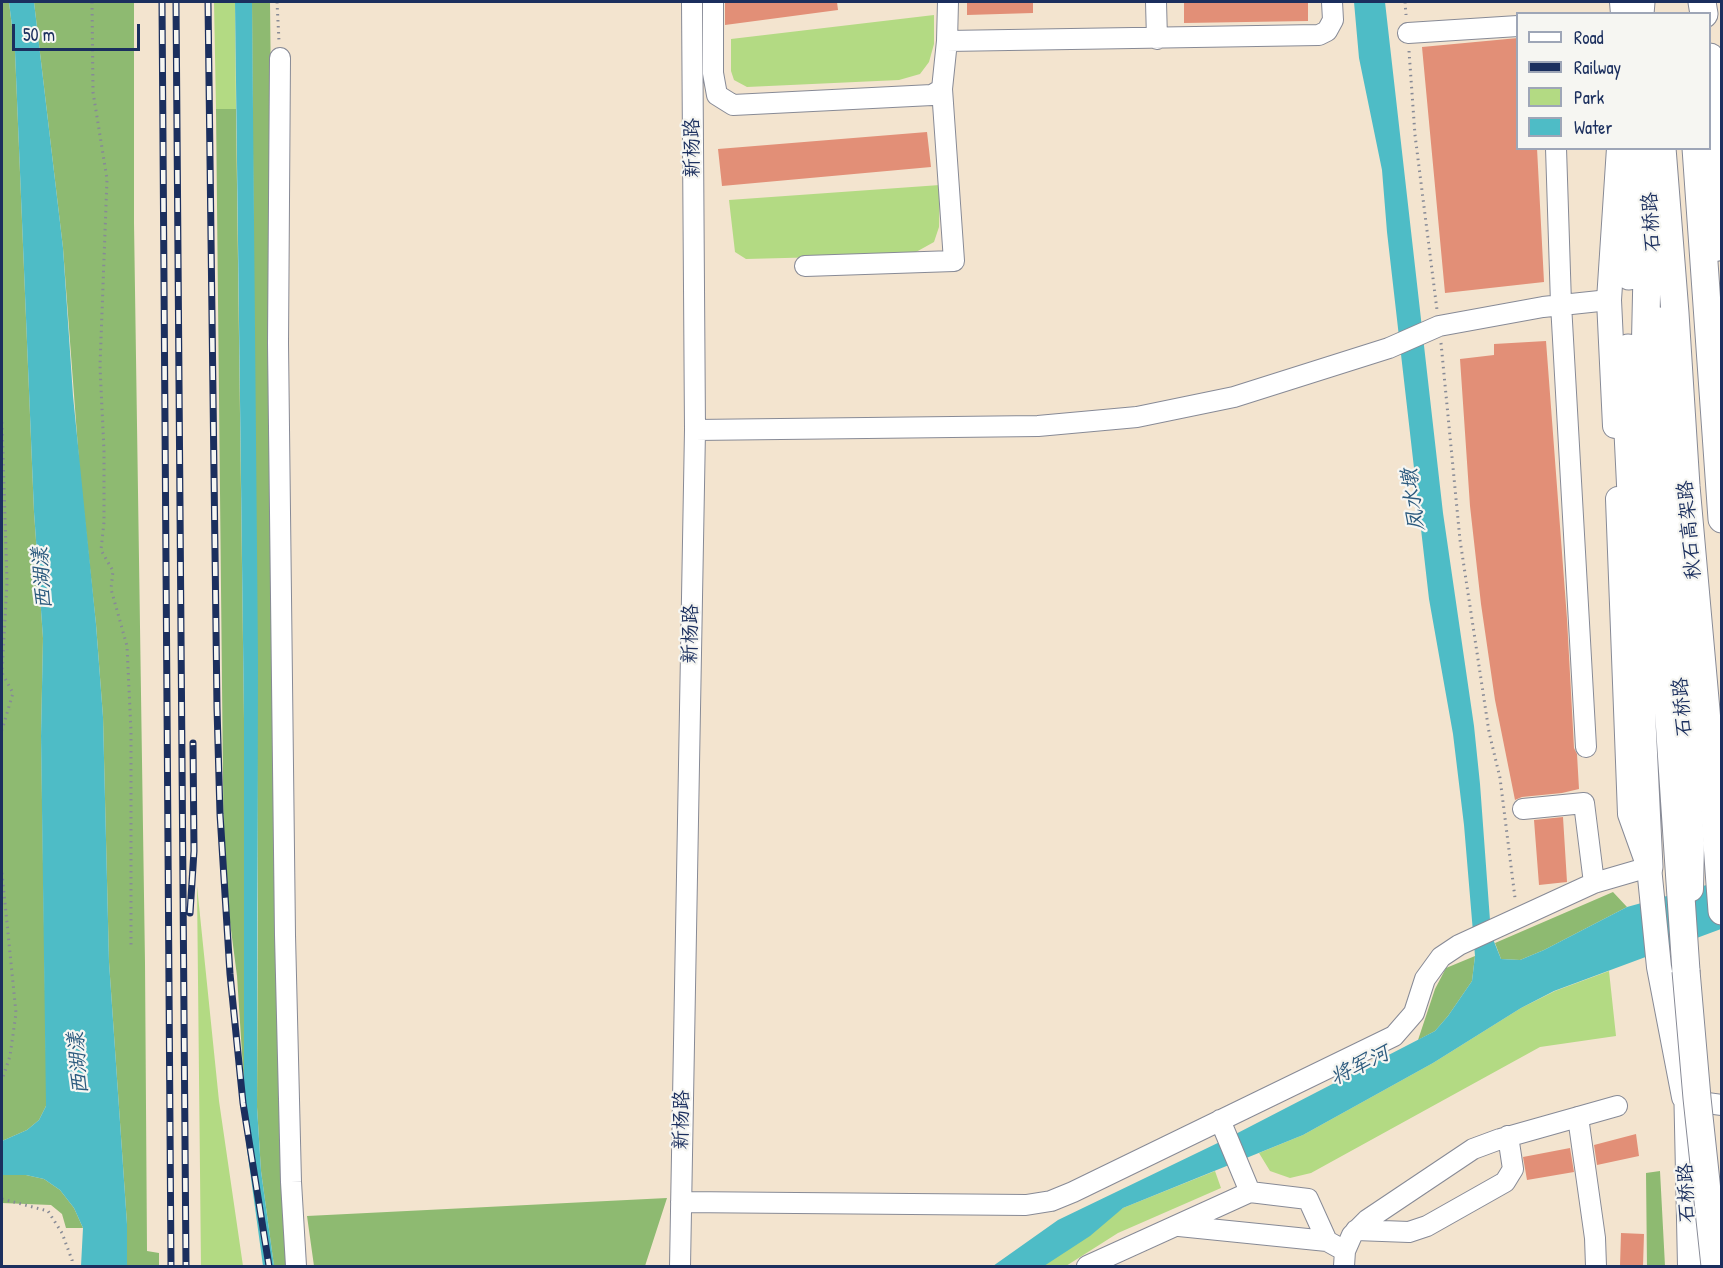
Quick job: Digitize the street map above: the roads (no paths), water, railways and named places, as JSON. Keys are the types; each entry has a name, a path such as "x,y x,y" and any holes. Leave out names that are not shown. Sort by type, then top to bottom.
{"highway":[{"path":"1711,64 1722,146"},
{"path":"1633,150 1629,221 1628,412 1648,857"},
{"name":"秋石高架路","path":"1662,150 1686,486 1722,911"},
{"name":"秋石高架路","path":"1696,150 1722,519"},
{"path":"1649,182 1645,363 1686,971 1715,1266"}],"main road":[{"path":"1711,98 1722,335"},
{"path":"1619,150 1612,283 1609,300 1630,814 1648,857 1659,967 1685,1100"},
{"name":"石桥路","path":"1647,150 1664,445 1692,843 1692,965 1685,1100 1690,1266"}],"street":[{"name":"新杨路","path":"680,1266 694,430 692,2"},
{"path":"713,2 713,73 717,96 733,105 932,95 942,89"},
{"path":"805,266 954,261 942,89 948,2"},
{"path":"1156,2 1157,39"},
{"path":"947,41 1319,35 1327,31 1333,20 1332,2"},
{"path":"1408,33 1516,26"},
{"path":"280,58 278,343 285,934 291,1182 296,1266"},
{"path":"1556,150 1561,304 1586,747"},
{"path":"694,430 1038,426 1137,417 1234,398 1431,330 1561,304 1609,300"},
{"path":"1523,809 1584,803 1594,883"},
{"path":"681,1202 1026,1205 1052,1201 1394,1036 1414,1013 1425,979 1441,957 1459,945 1648,857"},
{"path":"1685,1100 1722,1105"},
{"path":"1345,1259 1352,1235 1367,1220 1473,1149 1508,1136 1617,1106"},
{"path":"1578,1117 1595,1238 1596,1266"},
{"path":"1220,1120 1250,1192"},
{"path":"1356,1230 1409,1232 1427,1226 1505,1182 1513,1169 1508,1136"},
{"path":"1087,1266 1250,1192 1308,1199 1328,1241 1345,1259"},
{"path":"1176,1226 1328,1241"}],"water":[{"name":"西湖漾","path":"9,2 34,2 63,248 73,396 103,717 109,962 127,1224 127,1266 81,1266 83,1228 74,1208 60,1190 44,1179 26,1175 2,1175 2,1141 27,1130 39,1120 46,1106 41,736 43,638 34,512 15,51"},
{"path":"235,2 252,2 258,659 257,1107 261,1171 274,1266 263,1266 244,1127 244,719"},
{"path":"1354,2 1385,2 1443,513 1474,726 1491,934 1501,959 1520,960 1627,907 1721,881 1721,929 1554,991 1521,1008 1433,1063 1303,1135 1123,1208 1090,1236 1044,1266 993,1266 1058,1220 1226,1139 1435,1031 1472,981 1475,956 1464,825 1453,734 1429,599 1382,170 1359,58"}],"railway":[{"path":"162,2 171,1266"},
{"path":"176,2 186,1266"},
{"path":"208,2 220,814 230,974 243,1103 269,1266"},
{"path":"190,913 194,851 193,743"}],"water label":[{"name":"凤水墩","path":"1414,500"},
{"name":"将军河","path":"1360,1066"}]}
